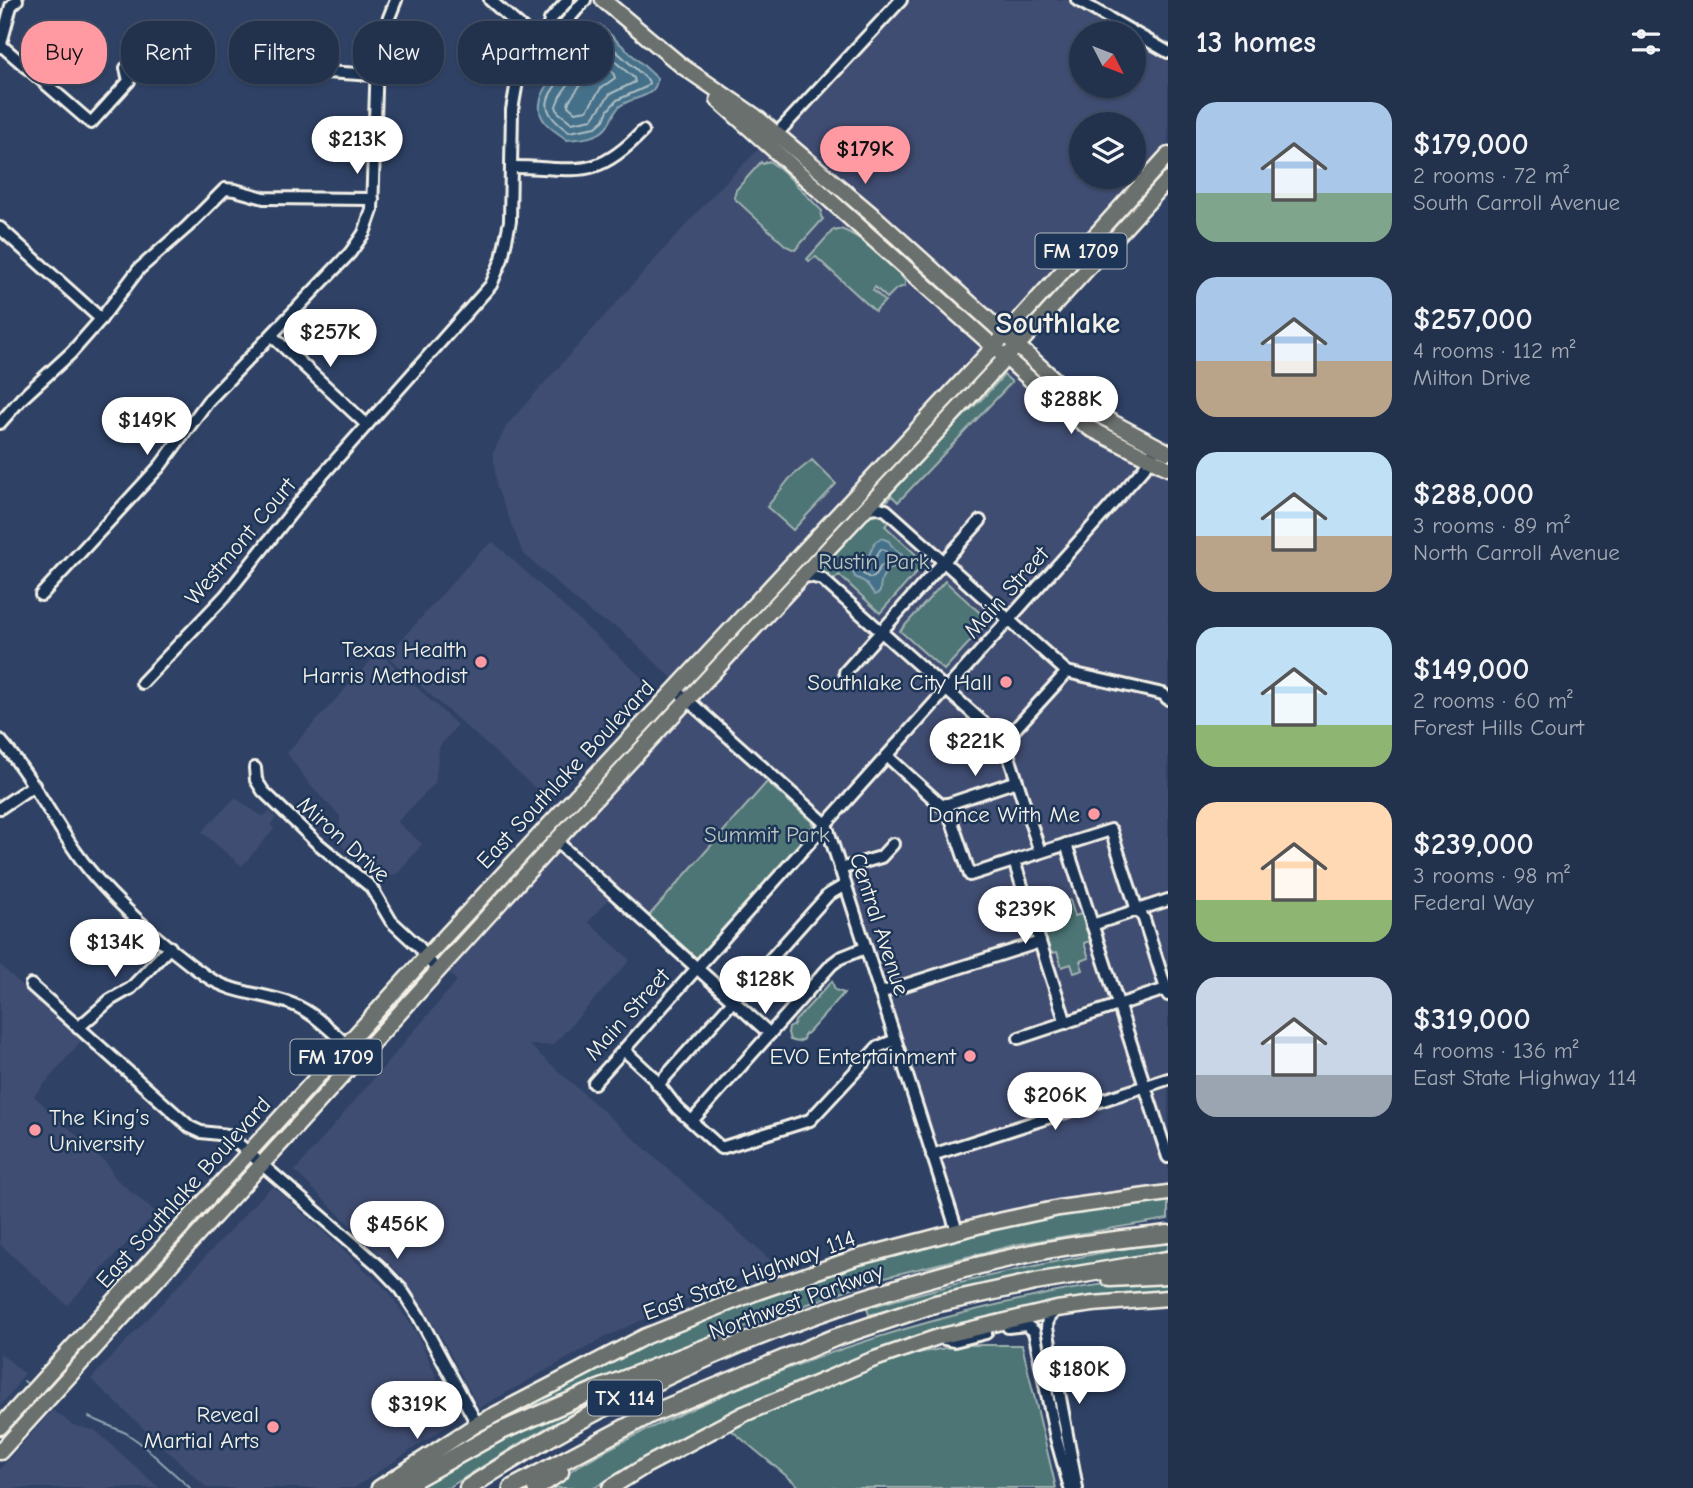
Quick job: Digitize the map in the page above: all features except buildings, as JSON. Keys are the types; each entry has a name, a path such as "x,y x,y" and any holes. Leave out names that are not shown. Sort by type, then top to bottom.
{"highway":[{"path":"1108,1241 1121,1231 1168,1225"},
{"name":"Northwest Parkway","path":"468,1488 540,1443 607,1406 704,1360 790,1325 883,1292 966,1268 1040,1251 1168,1234"},
{"name":"Northwest Parkway","path":"512,1488 651,1414 792,1354 935,1304 1035,1282 1168,1260"},
{"path":"935,1304 964,1307 1113,1278 1168,1275"},
{"path":"398,1488 499,1432 560,1405 770,1323 790,1325"},
{"path":"536,1488 639,1429 651,1414"}],"main road":[{"path":"603,0 682,66 755,116 810,183 1076,418 1089,428 1168,468"},
{"path":"772,139 855,200 1086,408 1168,453"},
{"name":"East Southlake Boulevard","path":"0,1427 427,956 994,347 1168,155"},
{"name":"East Southlake Boulevard","path":"0,1452 556,841 1168,180"},
{"path":"810,183 835,201 843,204 855,200"},
{"path":"841,211 855,211 886,228"},
{"name":"East State Highway 114","path":"379,1488 477,1424 646,1336 757,1292 843,1262 957,1231 1059,1208 1168,1192"},
{"path":"610,1488 647,1465 744,1414 873,1360 938,1337 1057,1309 1168,1298"}],"street":[{"path":"17,0 12,6 1,47 91,124 127,84"},
{"path":"388,21 396,0"},
{"path":"490,0 514,21"},
{"path":"550,21 568,0"},
{"path":"567,21 585,0"},
{"path":"772,139 901,0"},
{"path":"1077,0 1168,52"},
{"path":"41,595 160,466 208,401 350,253 369,223 373,199 376,84"},
{"name":"Westmont Court","path":"142,683 225,596 312,488 491,285 507,242 510,221 512,110 516,84"},
{"path":"512,167 575,170 600,166 618,155 643,131"},
{"path":"0,423 21,399 71,353 139,269 225,190 264,198 373,199"},
{"path":"0,228 101,319"},
{"path":"272,336 367,425"},
{"path":"1149,458 1155,450 1168,453"},
{"name":"Main Street","path":"594,1083 1009,621 1144,468 1149,458"},
{"path":"886,486 886,510"},
{"path":"864,509 876,507 886,510 1066,672 1166,694"},
{"path":"845,672 980,522"},
{"path":"820,557 822,579"},
{"path":"802,577 822,579 1004,741 1040,852"},
{"path":"1004,741 1066,672"},
{"path":"675,688 826,824"},
{"path":"0,740 34,785 80,858 118,899 170,947 208,978 247,994 289,1003 306,1011 347,1045"},
{"path":"887,756 942,806 1017,781"},
{"name":"Miron Drive","path":"256,768 256,780 263,791 316,842 371,887 391,920 427,956 438,972"},
{"path":"0,808 34,785"},
{"path":"946,804 970,875 1111,830 1138,910 1144,919 1167,992 1118,1005 1020,1038"},
{"name":"Central Avenue","path":"826,824 957,1231"},
{"path":"556,841 770,1034"},
{"path":"840,869 881,858 892,844"},
{"path":"1066,844 1168,1157"},
{"path":"1014,861 1066,1023"},
{"path":"658,1085 828,895 845,885"},
{"path":"1092,925 1168,900"},
{"path":"880,993 1040,942"},
{"path":"78,1028 110,1000 131,988 170,947"},
{"path":"692,1121 832,964 865,948"},
{"path":"31,985 190,1127 201,1132 228,1135 379,1266 401,1289 418,1315 477,1424"},
{"path":"624,1050 644,1068 670,1101 721,1148 804,1122 816,1115 878,1047 895,1040"},
{"path":"933,1155 1168,1079"},
{"path":"1057,1309 1048,1318 1047,1328 1077,1488"},
{"path":"938,1337 954,1341 1018,1325 1026,1325 1034,1331 1056,1438 1070,1488"}],"shaded area":[{"path":"908,0 1067,0 1102,21 1069,21 1069,98 1146,98 1146,47 1168,60 1168,142 1146,168 1146,112 1069,112 1069,189 1128,189 1075,251 1005,320 999,322 791,136 790,129"},
{"path":"763,145 836,217 906,273 913,286 985,349 673,679 620,629 593,615 523,553 497,488 493,453 507,425 713,195"},
{"path":"1007,372 1013,372 1168,472 1168,1186 1117,1193 957,1231 826,824 774,777 644,921 613,894 588,922 630,960 553,1045 529,1045 771,1261 607,1336 479,1408 442,1338 402,1276 295,1171 457,981 450,974 450,968 890,491"},
{"path":"493,542 652,687 551,802 387,656 479,553"},
{"path":"379,652 457,725 439,747 435,783 397,822 422,844 398,873 386,878 352,847 346,852 340,841 340,816 311,786 287,753"},
{"path":"235,798 263,816 270,812 276,818 270,825 274,829 242,866 202,832"},
{"name":"The King’s University","path":"0,965 81,1041 34,1096 107,1164 115,1178 156,1213 67,1305 0,1244"},
{"path":"274,1187 388,1291 417,1334 456,1420 354,1488 207,1488 91,1379 269,1189"},
{"path":"0,1353 24,1374 0,1405"},
{"path":"53,1410 72,1425 96,1431 159,1488 0,1488 0,1469"}],"green space":[{"path":"769,161 783,171 822,211 823,219 795,250 786,246 734,198 736,190 761,162 763,164"},
{"path":"834,229 847,232 866,243 905,281 905,286 896,289 887,298 875,287 873,290 885,301 875,311 816,257 809,261 807,259"},
{"path":"1004,375 1012,382 898,502 892,496 887,501 890,491 944,433"},
{"path":"812,460 836,484 793,530 767,507 790,478"},
{"name":"Rustin Park","path":"879,512 890,520 885,526 925,563 880,613 839,575 832,582 823,570 823,564 871,513"},
{"name":"Rustin Park","path":"945,581 989,621 944,670 900,631"},
{"name":"Summit Park","path":"767,782 811,821 814,829 699,958 693,958 647,918"},
{"path":"1070,900 1075,916 1084,913 1093,940 1084,943 1089,958 1080,961 1083,970 1074,973 1071,964 1062,967 1057,952 1048,954 1040,927 1048,924 1043,908"},
{"path":"832,981 835,990 844,993 804,1035 803,1040 790,1040 789,1028"},
{"path":"1168,1200 1168,1219 1019,1244 877,1279 715,1338 438,1460 436,1457 560,1385 625,1353 759,1297 827,1273 896,1252 1015,1224"},
{"path":"1168,1242 1168,1250 984,1284 869,1315 867,1308 1016,1270"},
{"path":"1168,1280 1168,1290 1047,1304 935,1331 790,1385 683,1437 594,1488 543,1488 600,1454 678,1415 771,1375 846,1348 923,1324 1037,1296 1099,1285"},
{"path":"962,1345 1022,1345 1056,1488 801,1488 731,1430 793,1399 902,1356"},
{"path":"605,1395 528,1438 448,1488 404,1488 523,1424"}],"water":[{"path":"613,37 657,78 653,90 620,106 600,133 588,138 567,140 545,122 540,106 548,84 613,84"},
{"path":"881,538 889,541 906,561 902,566 891,568 885,573 880,592 875,595 865,582 855,577 852,570 868,557 875,542"}],"waterway":[{"path":"24,1381 28,1384"},
{"path":"89,1417 126,1433 139,1442 190,1488"}],"place":[{"name":"Texas Health Harris Methodist","path":"481,662"},
{"name":"Southlake City Hall","path":"1006,682"},
{"name":"Dance With Me","path":"1094,814"},
{"name":"EVO Entertainment","path":"970,1056"},
{"name":"The King’s University","path":"35,1130"},
{"name":"Reveal Martial Arts","path":"273,1427"}],"district":[{"name":"Southlake","path":"1058,323"}]}
